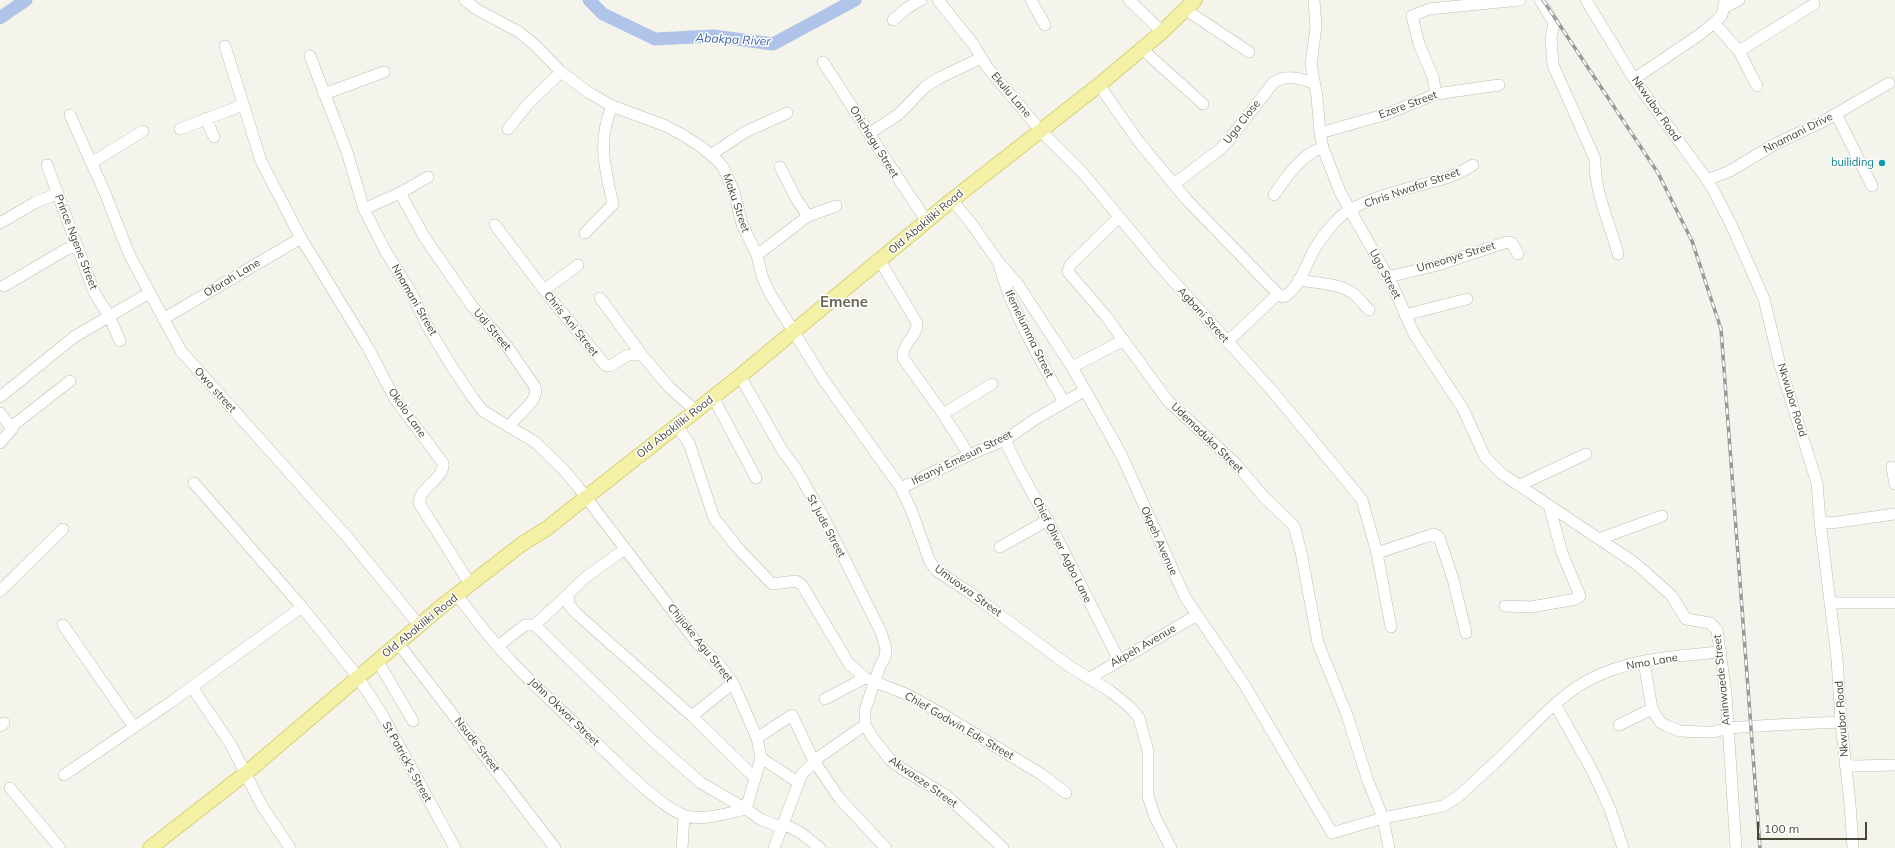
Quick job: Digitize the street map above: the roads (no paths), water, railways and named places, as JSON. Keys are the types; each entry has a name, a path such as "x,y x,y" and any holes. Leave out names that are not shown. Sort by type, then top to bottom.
{"main road":[{"name":"Old Abakiliki Road","path":"150,848 246,772 357,676 470,584 522,544 546,529 795,332 952,200 1041,131 1162,32 1190,5"}],"street":[{"name":"Maku Street","path":"465,0 476,9 519,32 561,72 612,106 666,126 712,154 723,167 734,192 742,224 757,255 762,276 769,292 795,332"},
{"path":"892,20 907,8 921,0"},
{"name":"Ekulu Lane","path":"938,0 973,44 987,68 1041,131"},
{"path":"1031,0 1045,25"},
{"path":"1129,0 1162,32"},
{"name":"Uga Street","path":"1314,0 1316,16 1312,64 1320,133 1323,148 1340,192 1388,277 1414,334 1463,410 1485,457 1502,474 1550,504"},
{"path":"1436,94 1432,77 1411,18 1413,14 1428,5 1520,0"},
{"path":"1540,0 1554,23 1551,38 1553,65 1593,154 1599,193 1618,254"},
{"name":"Nkwubor Road","path":"1586,0 1634,78 1707,180 1731,224 1764,299 1780,365 1815,474 1837,659 1840,722 1850,804 1853,848"},
{"path":"1634,78 1699,35 1714,23 1722,15 1724,4 1739,0"},
{"path":"1739,51 1814,4"},
{"path":"1190,5 1249,52"},
{"path":"1714,23 1739,51 1757,86"},
{"path":"225,46 261,161 301,238"},
{"path":"1142,48 1203,104"},
{"name":"Nnamani Street","path":"310,56 347,152 364,209 386,252 412,294 426,324 473,398 490,416 529,438 545,451 570,478 585,498"},
{"path":"870,133 899,114 925,87 939,78 981,58"},
{"name":"Onichagu Street","path":"823,62 870,133 882,156 927,221"},
{"path":"324,94 384,72"},
{"path":"508,129 530,101 561,72"},
{"name":"Uga Close","path":"1174,184 1224,146 1274,82 1281,78 1291,77 1314,83"},
{"name":"Nnamani Drive","path":"1707,180 1730,171 1775,144 1836,114 1888,83"},
{"path":"1099,84 1139,142 1191,204 1278,294 1227,342"},
{"name":"Ezere Street","path":"1320,133 1387,114 1436,94 1499,85"},
{"path":"180,129 243,105"},
{"path":"585,233 613,204 603,158 605,128 612,106"},
{"path":"712,154 745,132 786,113"},
{"path":"1836,114 1872,186"},
{"name":"Owa street","path":"70,115 105,193 129,254 174,340 189,361 348,538 420,625"},
{"path":"206,118 214,137"},
{"path":"91,162 144,131"},
{"name":"Agbani Street","path":"1041,131 1082,172 1118,218 1274,393 1362,500 1377,553"},
{"path":"1274,195 1282,183 1305,158 1317,149 1323,148"},
{"name":"Prince Ngene Street","path":"47,165 94,292 109,316 120,341"},
{"name":"Chris Nwafor Street","path":"1278,294 1285,296 1298,280 1315,249 1337,219 1350,210 1400,190 1455,175 1473,166"},
{"path":"780,167 797,200 808,216"},
{"path":"364,209 400,193 428,177"},
{"name":"Udi Street","path":"400,193 421,231 472,306 507,346 535,387 536,394 534,400 518,415 509,427"},
{"path":"0,223 36,202 58,194"},
{"path":"952,200 971,223 999,263 1017,283 1072,367 1084,391"},
{"path":"757,255 808,216 836,206"},
{"name":"Udemaduka Street","path":"1118,218 1070,265 1068,272 1124,340 1168,401 1236,464 1263,496 1294,526 1301,552 1318,643 1347,715 1368,781 1383,818 1389,848"},
{"name":"Chris Ani Street","path":"495,226 544,290 605,365 610,366 628,355 642,355"},
{"name":"Oforah Lane","path":"163,319 301,238"},
{"name":"Okolo Lane","path":"301,238 367,346 395,399 443,463 443,469 428,486 419,500 419,503 470,584"},
{"name":"Umeonye Street","path":"1388,277 1444,263 1507,242 1512,243 1518,254"},
{"path":"4,286 65,250 76,246"},
{"path":"880,261 917,323 916,332 904,349 903,358 969,455"},
{"name":"Ifemelumma Street","path":"999,263 1005,287 1025,330 1064,402"},
{"path":"544,290 578,265"},
{"path":"1298,280 1340,288 1348,291 1354,294 1369,310"},
{"path":"0,397 74,337 149,293"},
{"path":"600,298 642,355 669,387 696,411"},
{"path":"1405,315 1467,299"},
{"name":"Umuowa Street","path":"795,332 825,382 901,488 916,523 924,550 930,562 937,571 969,592 1069,666 1090,678 1123,701 1139,718 1148,751 1148,796 1155,817 1171,848"},
{"path":"1072,367 1124,340"},
{"name":"St Jude Street","path":"740,376 782,450 796,469 822,514 882,632 886,649 885,657 870,680"},
{"path":"11,427 70,381"},
{"path":"942,414 992,384"},
{"name":"Ifeanyi Emesun Street","path":"901,488 969,455 1005,440 1084,391"},
{"name":"Okpeh Avenue","path":"1084,391 1103,420 1122,456 1175,577 1197,615 1244,684 1332,833 1383,818"},
{"path":"713,397 756,478"},
{"path":"0,413 11,427 12,432 0,443"},
{"name":"Chief Godwin Ede Street","path":"677,426 689,443 706,498 714,518 722,530 772,584 796,581 802,584 849,664 870,680 906,694 931,707 1041,774 1066,793"},
{"name":"Chief Oliver Agbo Lane","path":"1005,440 1017,465 1048,520 1119,660"},
{"path":"1520,485 1586,454"},
{"path":"1892,467 1895,484"},
{"name":"St Patrick's Street","path":"194,483 302,607 357,676 380,711 455,848"},
{"name":"Chijioke Agu Street","path":"585,498 697,643 719,664 733,683 757,738 761,758 746,809"},
{"path":"1504,606 1531,607 1576,599 1580,596 1562,553 1550,504"},
{"name":"Aninwaede Street","path":"1550,504 1599,540 1635,563 1671,595 1686,620 1710,623 1717,630 1721,652 1728,728 1736,848"},
{"path":"1820,521 1831,523 1864,517 1895,514"},
{"path":"1599,540 1662,516"},
{"path":"1000,547 1048,520"},
{"path":"0,591 63,529"},
{"path":"1392,627 1377,553 1434,534 1439,537 1453,579 1466,633"},
{"path":"498,646 525,625 534,625 586,577 625,549"},
{"path":"568,594 569,605 577,614 692,716 755,778"},
{"name":"John Okwor Street","path":"457,595 498,646 532,682 649,792 684,816 704,817 746,809"},
{"path":"1831,603 1895,603"},
{"path":"64,775 192,687 302,607"},
{"name":"Akpeh Avenue","path":"1090,678 1197,615"},
{"path":"63,625 134,727"},
{"path":"534,625 652,740 701,783 766,822 778,826 784,824 801,833 820,848"},
{"name":"Nsude Street","path":"398,643 555,848"},
{"name":"Nmo Lane","path":"1383,818 1442,806 1459,796 1555,704 1586,681 1624,666 1668,658 1721,652"},
{"path":"377,660 414,721"},
{"path":"1644,662 1652,709 1660,722 1680,730 1714,732 1728,728 1840,722"},
{"path":"825,698 870,680"},
{"path":"774,848 802,774 814,762 865,725 865,710 870,680"},
{"path":"692,716 733,683"},
{"path":"192,687 230,745 246,772 251,788 290,848"},
{"path":"1555,704 1592,772 1610,809 1623,848"},
{"path":"1619,725 1652,709"},
{"path":"757,738 792,715 814,762 840,798 886,848"},
{"name":"Akwaeze Street","path":"865,725 880,749 891,761 946,796 999,847"},
{"path":"761,758 799,783"},
{"path":"1845,765 1895,765"},
{"path":"10,788 60,848"},
{"path":"682,848 684,816"}],"waterway":[{"name":"Abakpa River","path":"0,18 26,0"},
{"name":"Abakpa River","path":"589,0 603,14 655,39 714,36 773,44 855,0"}],"railway":[{"path":"1543,0 1658,173 1692,241 1721,329 1760,848"}],"place":[{"name":"builiding","path":"1882,163"}],"district":[{"name":"Emene","path":"844,302"}]}
